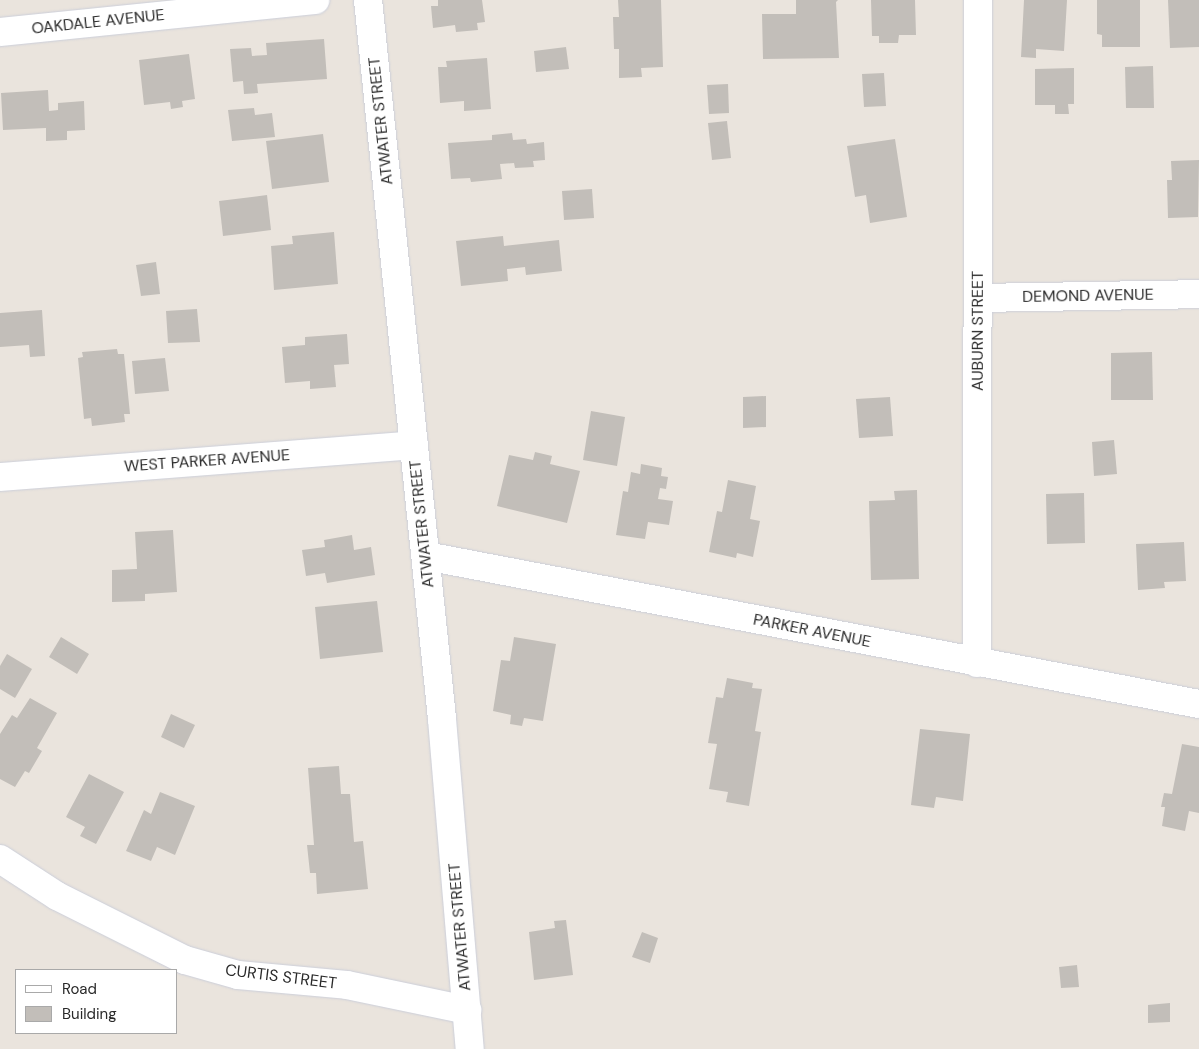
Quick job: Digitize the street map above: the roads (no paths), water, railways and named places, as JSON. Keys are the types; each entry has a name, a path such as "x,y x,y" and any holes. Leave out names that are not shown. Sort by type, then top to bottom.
{"street":[{"name":"OAKDALE AVENUE","path":"0,32 315,0"},
{"name":"ATWATER STREET","path":"368,0 442,719 470,1049"},
{"name":"AUBURN STREET","path":"978,0 978,663"},
{"name":"DEMOND AVENUE","path":"978,298 1199,294"},
{"name":"WEST PARKER AVENUE","path":"0,477 414,445"},
{"name":"PARKER AVENUE","path":"426,556 1199,704"},
{"name":"CURTIS STREET","path":"0,859 57,896 185,960 238,975 347,985 467,1010"}]}
